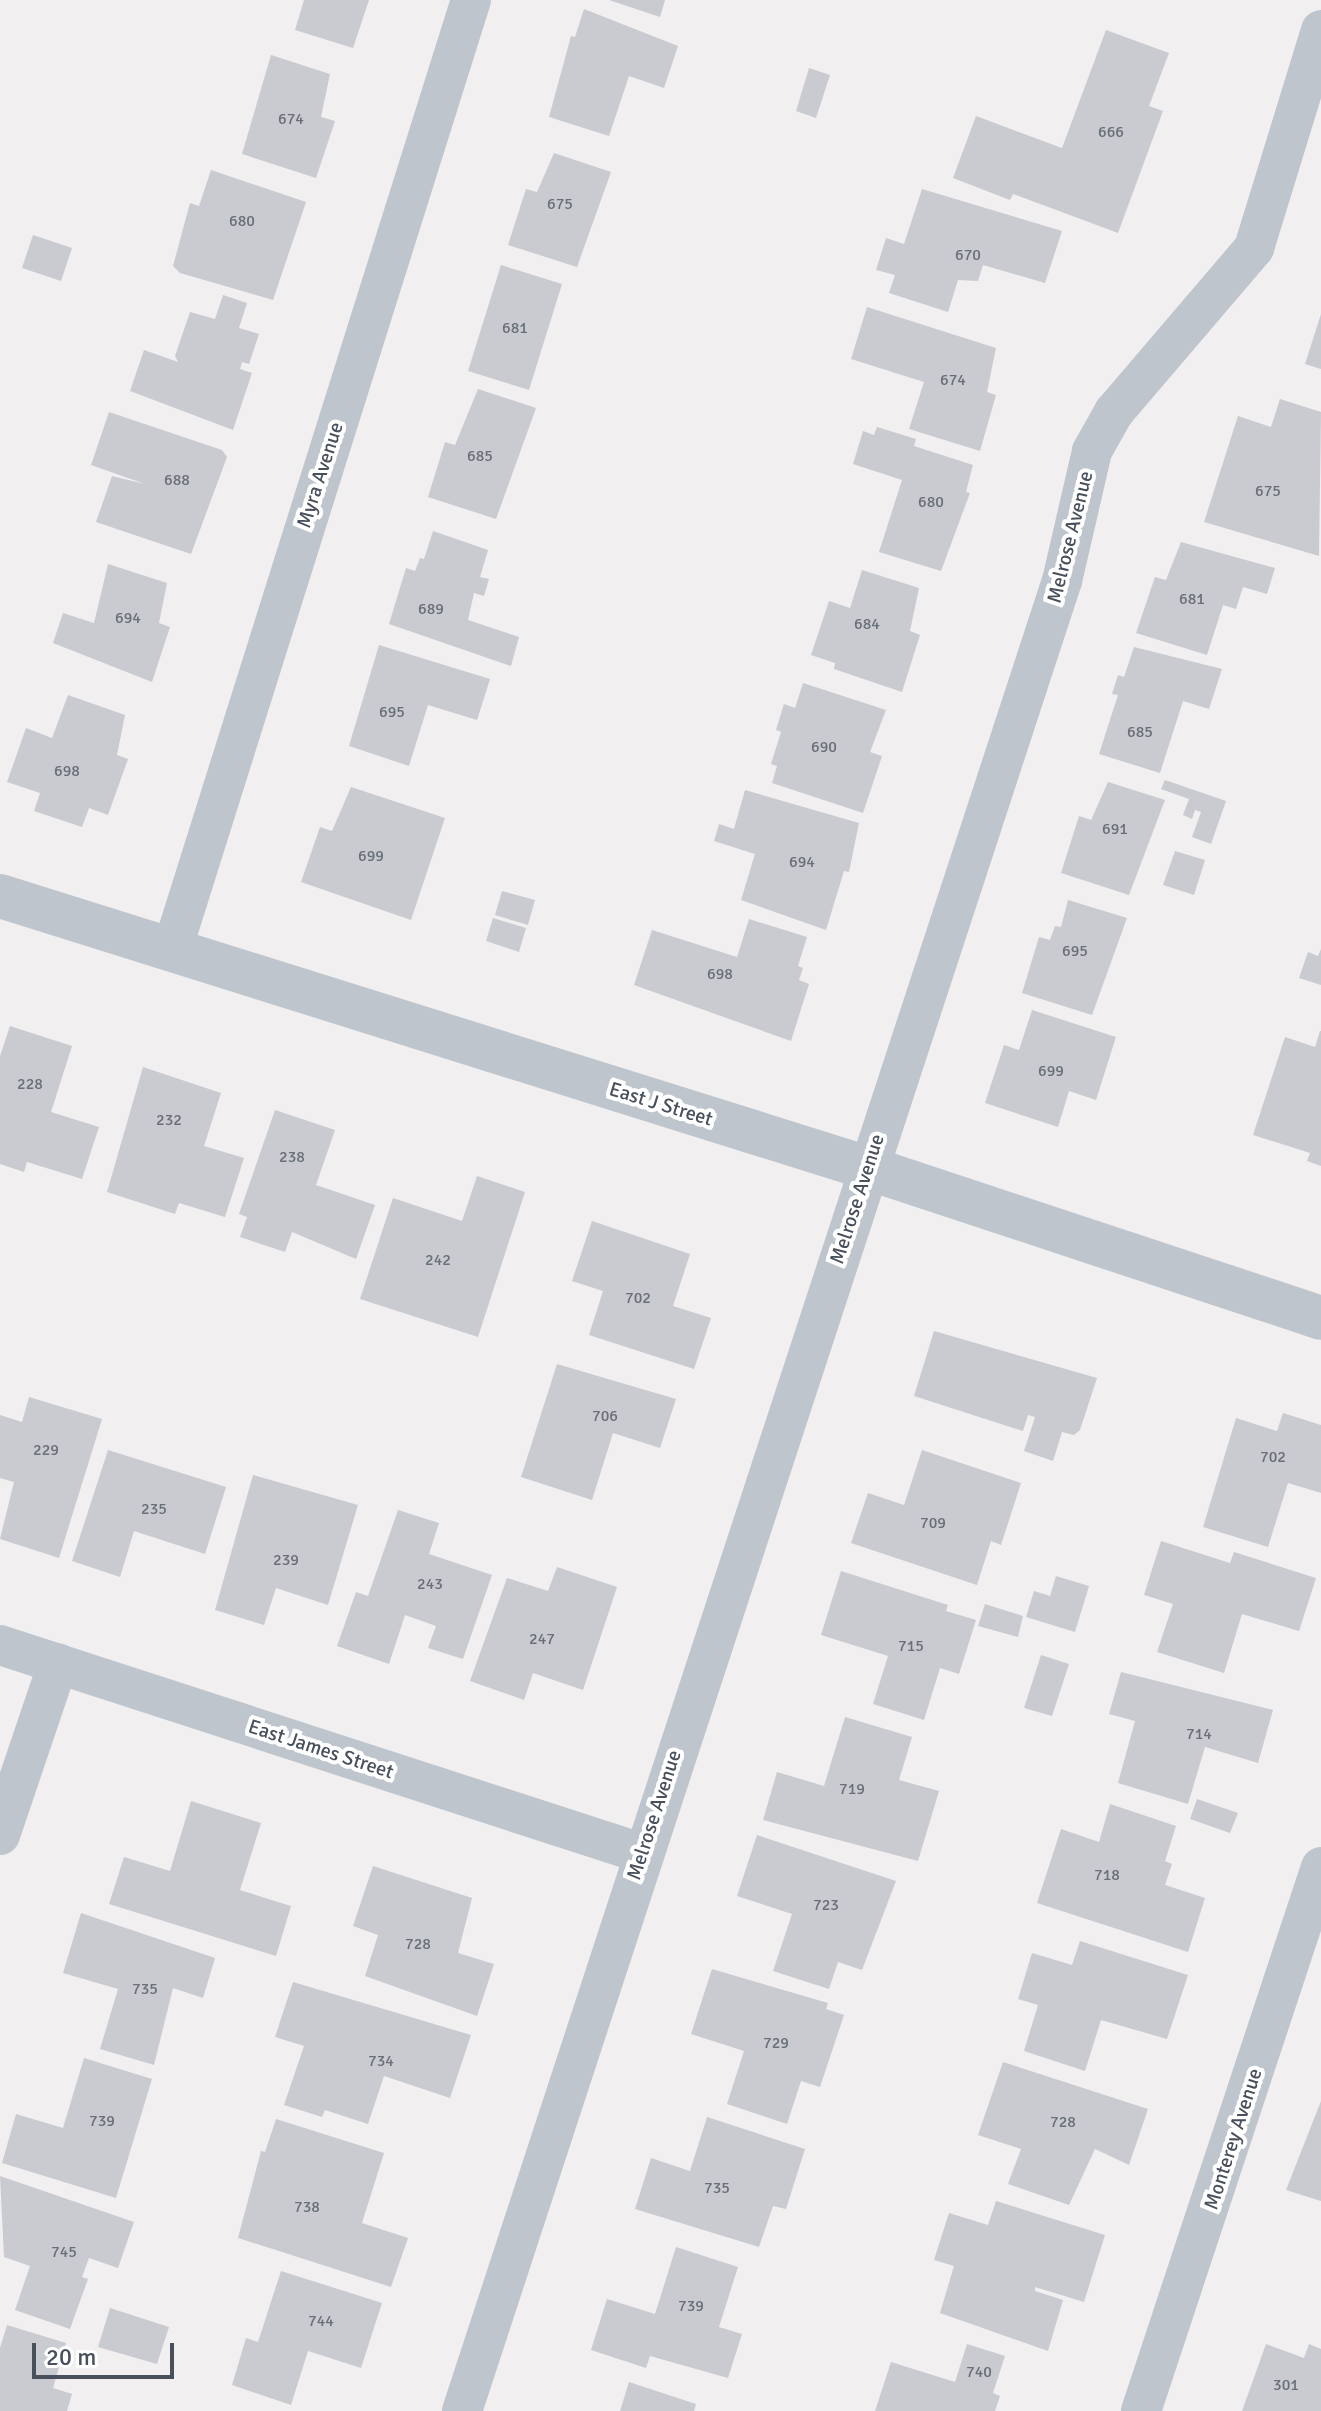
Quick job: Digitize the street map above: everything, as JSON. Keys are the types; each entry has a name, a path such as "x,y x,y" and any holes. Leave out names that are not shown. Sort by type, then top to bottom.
{"street":[{"name":"Myra Avenue","path":"172,950 471,0"},
{"name":"Melrose Avenue","path":"462,2411 641,1853 1062,581 1092,451 1114,412 1254,248 1321,30"},
{"name":"East J Street","path":"0,896 868,1168 1321,1318"},
{"name":"East James Street","path":"0,1645 641,1853"},
{"path":"0,1835 58,1664"},
{"name":"Monterey Avenue","path":"1141,2411 1304,1983 1321,1867"}],"building":[{"path":"304,0 369,0 353,48 295,30"},
{"path":"609,0 665,0 660,17"},
{"path":"584,9 678,46 664,88 629,76 609,136 549,117 571,36 575,37"},
{"path":"1106,30 1169,53 1149,106 1163,111 1118,233 1013,194 1010,200 953,178 976,116 1062,148"},
{"path":"271,55 330,74 321,117 335,121 316,178 242,154"},
{"path":"809,68 830,75 816,118 796,111"},
{"path":"554,153 611,172 577,267 508,245 526,189 537,192"},
{"path":"211,170 306,202 273,300 180,273 173,266 190,203 199,206"},
{"path":"922,189 1062,231 1045,283 983,265 978,281 958,280 948,312 889,293 895,275 876,270 886,238 904,244"},
{"path":"33,235 72,248 61,281 22,268"},
{"path":"501,265 562,284 529,390 468,371"},
{"path":"223,295 247,303 239,328 259,334 249,364 242,362 240,369 252,373 233,430 130,391 144,350 178,362 175,356 190,312 215,319"},
{"path":"867,307 996,348 987,392 996,395 980,451 909,429 924,382 851,359"},
{"path":"1321,314 1321,369 1305,364"},
{"path":"478,389 536,408 496,519 428,497 445,442 455,445"},
{"path":"1280,399 1321,412 1319,556 1204,522 1238,416 1271,427"},
{"path":"109,412 222,450 227,457 191,554 96,522 112,476 145,484 91,465"},
{"path":"877,427 916,439 914,446 973,465 966,492 970,493 941,571 879,552 902,480 853,464 863,431 874,435"},
{"path":"433,531 488,550 480,577 489,579 484,596 474,593 468,620 519,637 511,666 389,624 406,568 415,571 420,558 424,559"},
{"path":"1181,542 1275,568 1267,594 1243,587 1236,609 1223,605 1207,655 1136,633 1155,577 1166,580"},
{"path":"108,564 167,583 159,623 170,627 152,682 53,643 63,613 94,623"},
{"path":"862,570 919,588 910,631 920,635 902,692 834,669 835,663 811,655 829,601 850,608"},
{"path":"379,645 490,679 477,720 428,705 409,766 349,746"},
{"path":"1134,647 1222,669 1209,709 1183,701 1160,773 1099,754 1118,695 1112,694 1118,675 1124,677"},
{"path":"803,683 886,710 870,752 882,756 863,813 772,783 777,766 771,764 781,732 776,730 784,704 795,708"},
{"path":"68,695 125,715 117,755 128,759 108,815 89,808 82,827 34,811 40,793 7,782 26,728 52,738"},
{"path":"1165,780 1226,801 1211,844 1192,837 1201,812 1195,810 1192,819 1183,815 1189,799 1161,789"},
{"path":"1108,782 1165,800 1129,895 1061,873 1079,816 1091,820"},
{"path":"351,787 445,818 411,920 301,882 320,827 332,831"},
{"path":"745,790 859,823 849,872 844,871 826,930 741,900 755,854 714,841 719,824 734,829"},
{"path":"1175,851 1205,860 1194,895 1163,885"},
{"path":"502,891 535,900 528,925 495,915"},
{"path":"1068,900 1127,918 1092,1015 1022,993 1039,937 1050,940 1055,926 1061,927"},
{"path":"493,918 526,928 519,952 486,941"},
{"path":"749,919 807,937 798,966 803,968 799,980 809,984 791,1041 634,985 652,930 737,957"},
{"path":"1321,949 1321,985 1299,978 1308,952 1318,956"},
{"path":"1032,1010 1116,1037 1096,1100 1069,1091 1058,1127 985,1103 1004,1045 1019,1050"},
{"path":"10,1026 72,1046 51,1112 99,1127 82,1179 27,1162 24,1172 0,1164 0,1056"},
{"path":"1320,1031 1321,1166 1307,1161 1310,1153 1253,1135 1285,1037 1315,1047"},
{"path":"143,1067 221,1093 204,1146 244,1158 225,1217 179,1203 175,1214 107,1192"},
{"path":"275,1110 335,1130 316,1185 375,1205 356,1259 292,1232 285,1252 240,1237 247,1217 239,1214"},
{"path":"477,1176 525,1192 478,1337 360,1299 393,1198 462,1221"},
{"path":"592,1221 690,1254 673,1306 711,1318 694,1369 589,1335 603,1291 572,1281"},
{"path":"934,1331 1097,1378 1080,1430 1074,1435 1062,1432 1053,1461 1024,1451 1035,1417 1028,1415 1023,1431 914,1396"},
{"path":"557,1364 676,1399 660,1448 613,1433 592,1500 521,1477"},
{"path":"29,1397 102,1419 59,1558 0,1539 14,1482 0,1478 0,1415 22,1422"},
{"path":"1283,1413 1321,1425 1321,1493 1288,1483 1268,1547 1203,1527 1236,1418 1277,1431"},
{"path":"108,1450 226,1487 205,1554 134,1531 120,1577 72,1561"},
{"path":"922,1450 1021,1483 1001,1545 991,1541 977,1585 851,1543 868,1493 904,1505"},
{"path":"253,1475 358,1505 328,1605 276,1588 264,1625 215,1610"},
{"path":"398,1510 439,1523 429,1554 492,1575 463,1659 428,1648 436,1626 405,1615 389,1664 337,1646 356,1592 368,1596"},
{"path":"1161,1541 1230,1563 1234,1552 1316,1578 1299,1631 1242,1614 1224,1673 1157,1652 1173,1604 1144,1595"},
{"path":"557,1567 617,1587 583,1690 533,1673 524,1700 470,1681 507,1578 548,1591"},
{"path":"841,1571 948,1605 946,1611 976,1620 959,1674 940,1668 924,1720 873,1704 888,1656 821,1635"},
{"path":"1056,1576 1089,1586 1075,1632 1026,1617 1034,1591 1050,1596"},
{"path":"985,1604 1023,1616 1018,1637 978,1626"},
{"path":"1041,1655 1069,1664 1052,1716 1024,1708"},
{"path":"1121,1672 1273,1710 1258,1763 1205,1747 1188,1804 1118,1783 1135,1721 1109,1714"},
{"path":"845,1717 912,1737 899,1780 939,1791 918,1861 763,1820 777,1772 824,1786"},
{"path":"1197,1799 1238,1813 1230,1833 1190,1819"},
{"path":"191,1801 261,1823 240,1890 291,1906 276,1956 109,1904 124,1857 170,1871"},
{"path":"1110,1804 1176,1826 1165,1861 1172,1864 1165,1885 1205,1898 1188,1952 1037,1903 1061,1829 1099,1842"},
{"path":"757,1835 896,1881 862,1970 838,1962 829,1989 773,1971 792,1914 737,1896"},
{"path":"373,1866 472,1898 458,1953 494,1964 477,2016 365,1976 378,1935 353,1926"},
{"path":"81,1913 215,1958 203,1998 173,1988 154,2065 100,2049 118,1989 63,1973"},
{"path":"1080,1941 1188,1975 1167,2039 1101,2020 1085,2071 1024,2051 1038,2005 1018,1999 1032,1953 1072,1965"},
{"path":"712,1969 828,2003 826,2009 844,2015 820,2087 801,2081 787,2124 727,2104 744,2051 691,2034"},
{"path":"293,1982 471,2035 450,2098 384,2076 368,2124 325,2110 322,2117 284,2105 304,2046 275,2037"},
{"path":"84,2058 152,2079 116,2198 2,2163 16,2114 63,2128"},
{"path":"1003,2062 1148,2109 1129,2165 1095,2149 1069,2205 1008,2184 1021,2149 978,2135"},
{"path":"1321,2101 1321,2201 1286,2190"},
{"path":"707,2117 805,2149 786,2209 773,2206 759,2247 635,2209 651,2158 690,2171"},
{"path":"276,2119 384,2153 362,2223 408,2238 391,2287 238,2238 261,2151 265,2152"},
{"path":"0,2176 134,2222 118,2268 89,2258 82,2277 88,2279 70,2329 15,2310 30,2266 4,2257"},
{"path":"996,2201 1105,2235 1084,2302 1035,2287 1035,2291 1063,2300 1048,2351 940,2313 954,2266 934,2260 949,2213 988,2225"},
{"path":"676,2247 738,2267 719,2327 742,2334 728,2378 650,2356 646,2368 591,2350 607,2299 655,2314"},
{"path":"281,2271 382,2303 361,2368 308,2351 291,2405 232,2385 246,2338 258,2342"},
{"path":"110,2308 169,2327 157,2364 98,2347"},
{"path":"7,2325 66,2343 53,2388 72,2394 67,2411 0,2411 0,2348"},
{"path":"967,2344 1005,2356 993,2393 1000,2396 995,2411 875,2411 891,2362 955,2382"},
{"path":"1266,2344 1304,2358 1309,2344 1321,2349 1321,2411 1242,2411"},
{"path":"629,2382 696,2404 694,2411 620,2411"}]}
